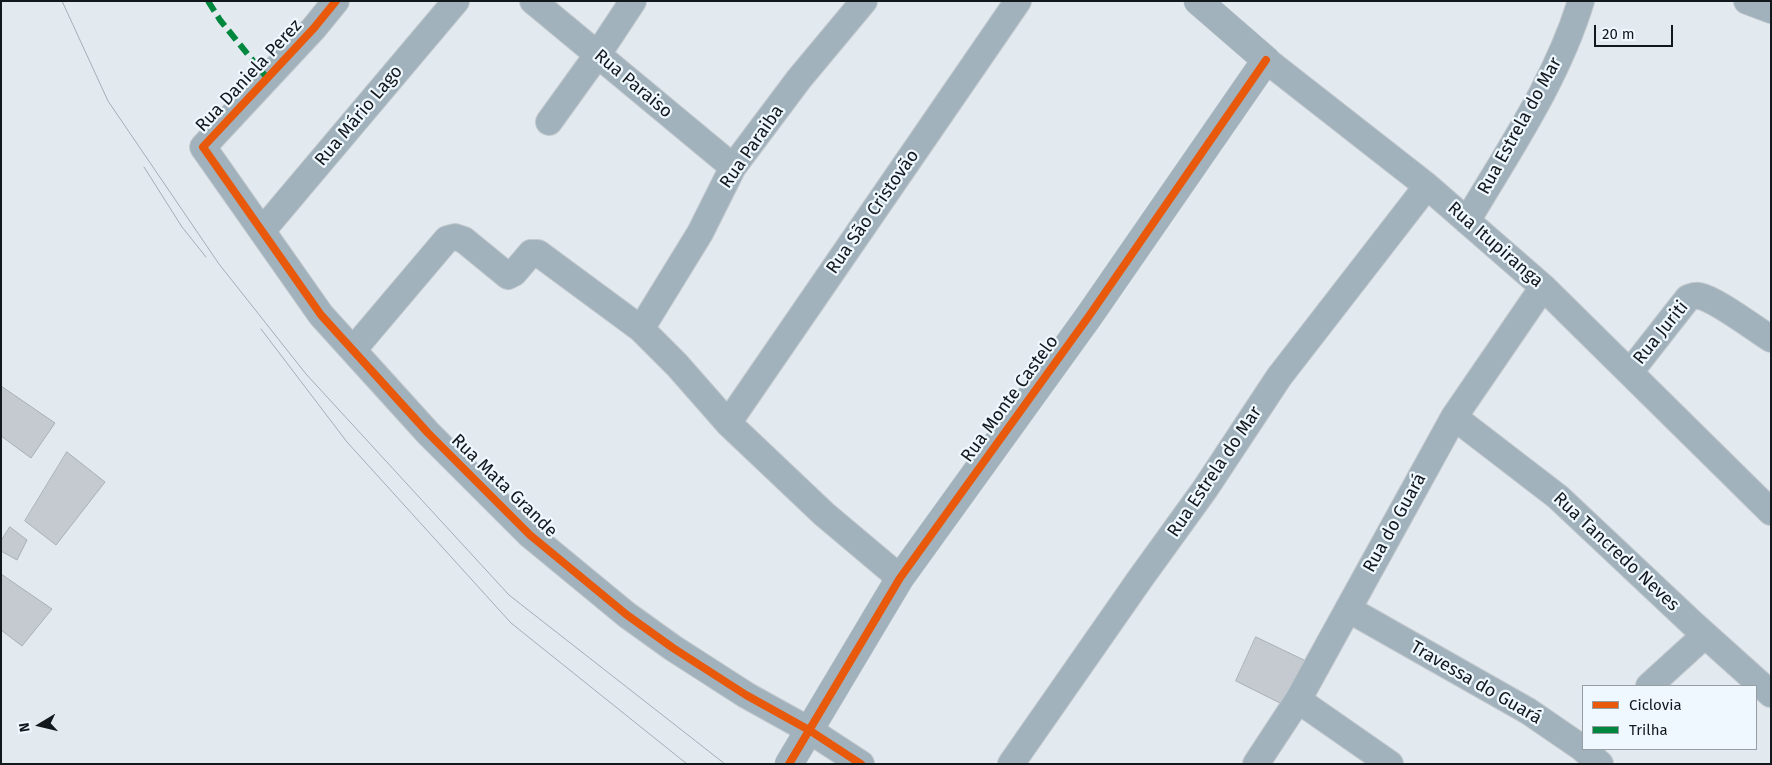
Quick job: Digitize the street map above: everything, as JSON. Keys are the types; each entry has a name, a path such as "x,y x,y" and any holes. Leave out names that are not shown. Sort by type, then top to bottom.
{"street":[{"name":"Rua Daniela Perez","path":"203,147 314,28 336,1"},
{"name":"Rua Mário Lago","path":"262,231 456,1"},
{"name":"Rua Paraiso","path":"533,1 733,167"},
{"path":"549,122 633,1"},
{"name":"Rua Paraiba","path":"641,329 700,233 733,167 799,79 864,1"},
{"name":"Rua São Cristovão","path":"728,423 1018,1"},
{"name":"Rua Itupiranga","path":"1198,1 1266,60 1427,186 1543,287 1771,512"},
{"name":"Rua Estrela do Mar","path":"1468,221 1544,90 1581,1"},
{"path":"1747,1 1771,10"},
{"name":"Rua Monte Castelo","path":"789,764 900,578 1089,316 1266,60"},
{"name":"Rua Mata Grande","path":"203,147 321,315 428,433 530,535 628,615 673,648 746,695 809,730 861,764"},
{"name":"Rua Estrela do Mar","path":"1011,764 1205,489 1279,377 1427,186"},
{"path":"353,350 451,237 464,240 508,276 514,274 531,253 538,253 641,329 728,423 824,514 900,578"},
{"name":"Rua do Guará","path":"1256,764 1298,700 1454,417 1543,287"},
{"name":"Rua Juriti","path":"1630,372 1688,298 1694,296 1700,296 1720,306 1771,340"},
{"name":"Rua Tancredo Neves","path":"1454,417 1558,497 1771,694"},
{"name":"Travessa do Guará","path":"1348,608 1528,711 1582,749"},
{"path":"1650,685 1705,635"},
{"path":"1298,700 1390,764"}],"building":[{"path":"1,386 55,423 31,458 1,436"},
{"path":"67,452 105,482 56,545 25,521"},
{"path":"10,527 27,540 17,560 1,551 1,541"},
{"path":"1,574 52,609 22,646 1,630"},
{"path":"1256,637 1306,661 1284,705 1236,681"}],"tram line":[{"path":"62,1 108,101 219,264 306,374 509,595 725,764"},
{"path":"144,167 182,227 206,257"},
{"path":"261,329 347,442 511,623 687,764"}],"marked path":[{"path":"208,1 220,20 267,78"}],"cycle path":[{"path":"336,1 314,28 203,147 321,315 428,433 530,535 627,615 673,648 746,695 809,730 861,764"},
{"path":"789,764 900,578 1089,316 1266,60"}]}
